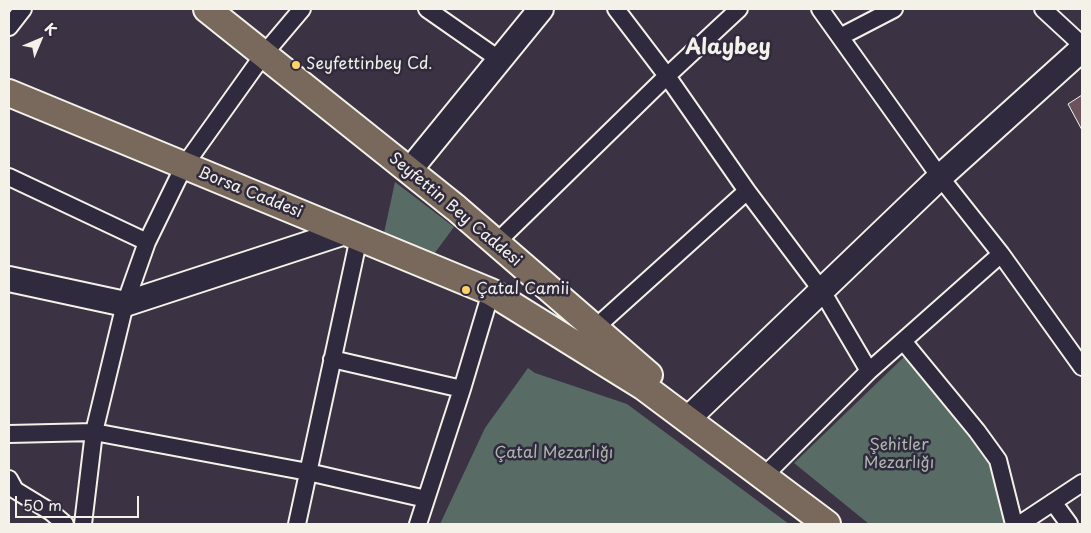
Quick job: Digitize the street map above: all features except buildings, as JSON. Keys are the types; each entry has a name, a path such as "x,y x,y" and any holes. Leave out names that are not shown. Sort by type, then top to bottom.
{"main road":[{"name":"Seyfettin Bey Caddesi","path":"207,9 504,250 589,339 644,387 691,416 768,473 844,524"},
{"name":"Borsa Caddesi","path":"9,93 491,292"},
{"path":"491,292 506,284 515,272 504,250"},
{"name":"Seyfettin Bey Caddesi","path":"491,292 589,339"},
{"name":"Seyfettin Bey Caddesi","path":"768,473 827,524"}],"street":[{"path":"9,26 23,9"},
{"path":"83,524 94,432 125,304 147,242 184,166 264,54 302,9"},
{"path":"427,9 500,60"},
{"path":"409,171 541,9"},
{"path":"616,9 668,76 747,191 822,291 869,371"},
{"path":"504,250 668,76 739,9"},
{"path":"820,9 940,177 1001,254 1082,367"},
{"path":"840,37 894,9"},
{"path":"1043,9 1082,44"},
{"path":"691,416 940,177 1082,49"},
{"path":"9,178 147,242"},
{"path":"589,339 747,191"},
{"path":"9,279 125,304 352,235 332,359 297,524"},
{"path":"768,473 869,371 1001,254"},
{"path":"418,524 491,292"},
{"path":"903,341 977,431 998,460 1014,524"},
{"path":"332,359 462,389"},
{"path":"9,434 94,432 308,472 426,499"},
{"path":"9,479 15,490 51,512 65,524"},
{"path":"1020,524 1082,483"},
{"path":"1053,502 1069,524"}],"green space":[{"path":"395,182 454,227 434,254 384,233"},
{"name":"Şehitler Mezarlığı","path":"905,356 991,461 1006,524 869,524 794,463"},
{"name":"Çatal Mezarlığı","path":"528,368 535,373 627,404 789,524 440,524 485,428"}],"place":[{"name":"Seyfettinbey Cd.","path":"296,65"},
{"name":"Çatal Camii","path":"466,290"}],"district":[{"name":"Alaybey","path":"728,48"}]}
